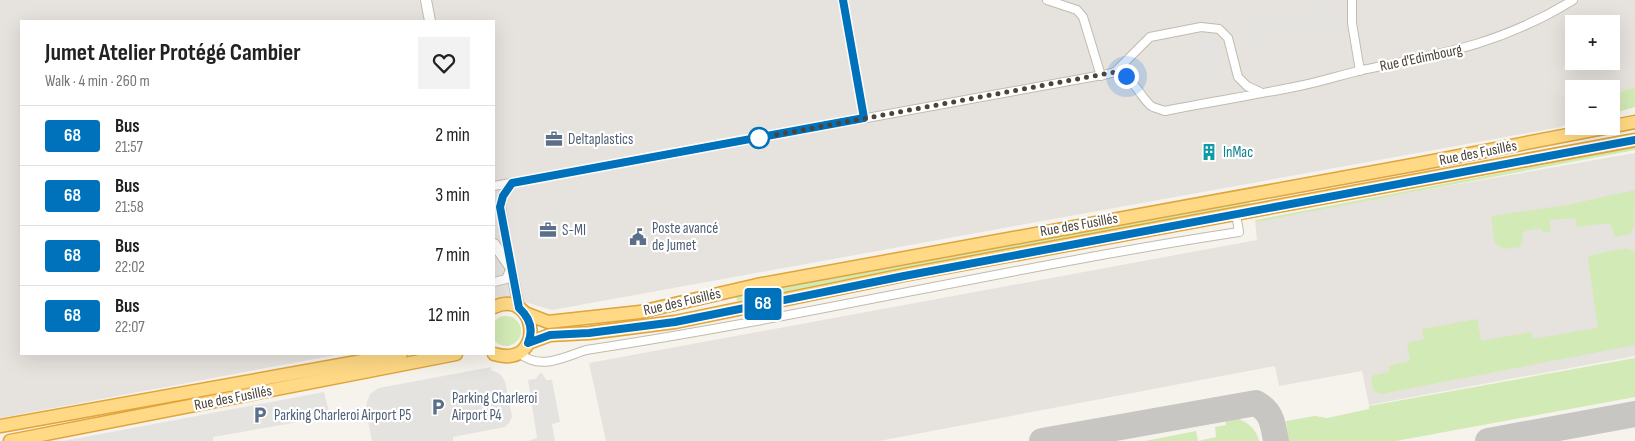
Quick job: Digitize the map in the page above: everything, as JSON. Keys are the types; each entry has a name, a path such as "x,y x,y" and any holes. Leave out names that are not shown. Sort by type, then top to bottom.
{"highway":[{"name":"Rue des Fusillés","path":"495,307 504,304 548,322 640,312 750,286 1418,164 1635,122"},
{"name":"Rue des Fusillés","path":"495,354 503,356 550,335 589,333 675,322 914,274 1635,140"},
{"path":"522,311 531,331 524,348"},
{"name":"Rue des Fusillés","path":"0,426 395,355"},
{"name":"Rue des Fusillés","path":"10,441 452,355"},
{"path":"374,382 379,377 435,362 442,358"}],"street":[{"path":"426,0 430,20"},
{"path":"843,0 864,118"},
{"path":"1047,0 1077,10 1083,17 1101,76"},
{"path":"1352,0 1352,23 1360,71"},
{"name":"Rue d'Edimbourg","path":"1115,72 1126,76 1134,83 1151,106 1165,111 1300,86 1360,71 1445,54 1488,42 1524,27 1574,0"},
{"path":"495,186 1101,76 1115,72 1150,37 1201,27 1219,29 1228,38 1238,78 1247,86 1260,92"},
{"path":"512,183 503,196 500,207 511,268 522,311"},
{"path":"524,348 525,358 543,363 586,350 1048,267 1156,245 1239,232 1236,214"},
{"path":"495,245 511,268"},
{"path":"495,282 506,279 511,268"}],"shaded area":[{"path":"0,0 1635,0 1635,87 1620,92 1620,80 1565,80 1565,125 1561,127 552,310 504,296 495,298 495,20 20,20 20,355 336,355 0,418"},
{"path":"1337,2 1341,26 1242,45 1237,22"},
{"path":"1215,35 1225,86 1205,89 1196,38"},
{"path":"1635,153 1635,356 1369,405 1362,371 1279,386 1275,366 879,441 606,441 589,363 1257,240 1255,220"},
{"name":"Parking Charleroi Airport P4","path":"491,367 491,370 500,374 505,381 512,416 510,422 505,427 453,437 453,441 372,441 366,411 367,402 370,394 379,388"},
{"path":"542,373 546,380 552,380 560,422 552,424 555,441 528,441 537,438 528,380 536,379"},
{"name":"Parking Charleroi Airport P5","path":"324,392 329,412 326,413 327,417 213,437 213,441 63,441"}],"green space":[{"path":"1635,87 1635,107 1620,111 1620,92"},
{"path":"1635,147 1635,150 1256,222 1256,220"},
{"path":"1635,190 1634,227 1630,234 1615,237 1610,223 1576,227 1576,218 1549,220 1551,231 1542,233 1541,228 1522,232 1523,240 1520,247 1503,249 1495,243 1491,216 1567,205"},
{"path":"1249,201 1250,206 737,301 736,296"},
{"path":"1628,248 1635,252 1635,345 1380,394 1373,390 1371,376 1389,372 1389,366 1410,361 1407,343 1424,339 1422,329 1477,319 1481,341 1531,332 1533,339 1598,328 1588,258 1591,255"},
{"path":"500,317 512,317 520,325 520,337 512,345 500,345 495,340 495,322"},
{"path":"1635,358 1635,397 1396,441 1289,441 1286,421 1315,416 1327,418 1369,409 1369,406"},
{"path":"1232,417 1241,420 1253,428 1259,441 1198,441 1216,437 1215,427 1226,425 1225,418"},
{"path":"1196,431 1198,441 1145,441"}],"taxiway":[{"path":"1042,441 1256,403 1269,414 1276,441"},
{"path":"1488,441 1635,414"}],"bus line":[{"name":"68","path":"843,0 864,118 512,183 503,196 500,207 519,308 525,313 531,324 531,337 528,343 542,336 564,333 589,333 675,322 904,276 1635,140"}],"place":[{"name":"Deltaplastics","path":"554,139"},
{"name":"InMac","path":"1209,152"},
{"name":"S-MI","path":"548,230"},
{"name":"Poste avancé de Jumet","path":"638,237"},
{"name":"Parking Charleroi Airport P4","path":"438,407"},
{"name":"Parking Charleroi Airport P5","path":"260,415"}],"route":[{"path":"759,138 1115,72 1126,76"}]}
